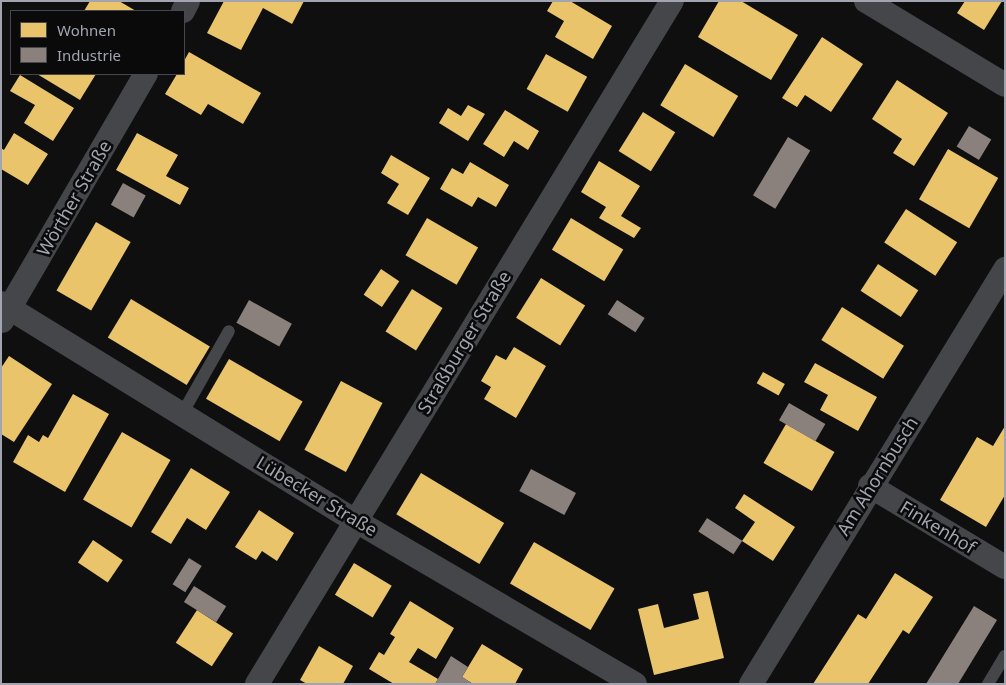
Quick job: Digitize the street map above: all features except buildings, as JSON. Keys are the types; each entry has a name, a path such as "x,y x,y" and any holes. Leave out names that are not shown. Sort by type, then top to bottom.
{"street":[{"name":"Straßburger Straße","path":"257,684 672,1"},
{"path":"866,1 1005,85"},
{"name":"Wörther Straße","path":"4,311 145,75"},
{"name":"Am Ahornbusch","path":"751,684 870,486 1005,269"},
{"name":"Lübecker Straße","path":"4,311 182,414 356,521 635,684"},
{"name":"Finkenhof","path":"870,486 1005,567"}],"lane":[{"path":"182,414 229,331"},
{"path":"988,684 1005,656"}]}
